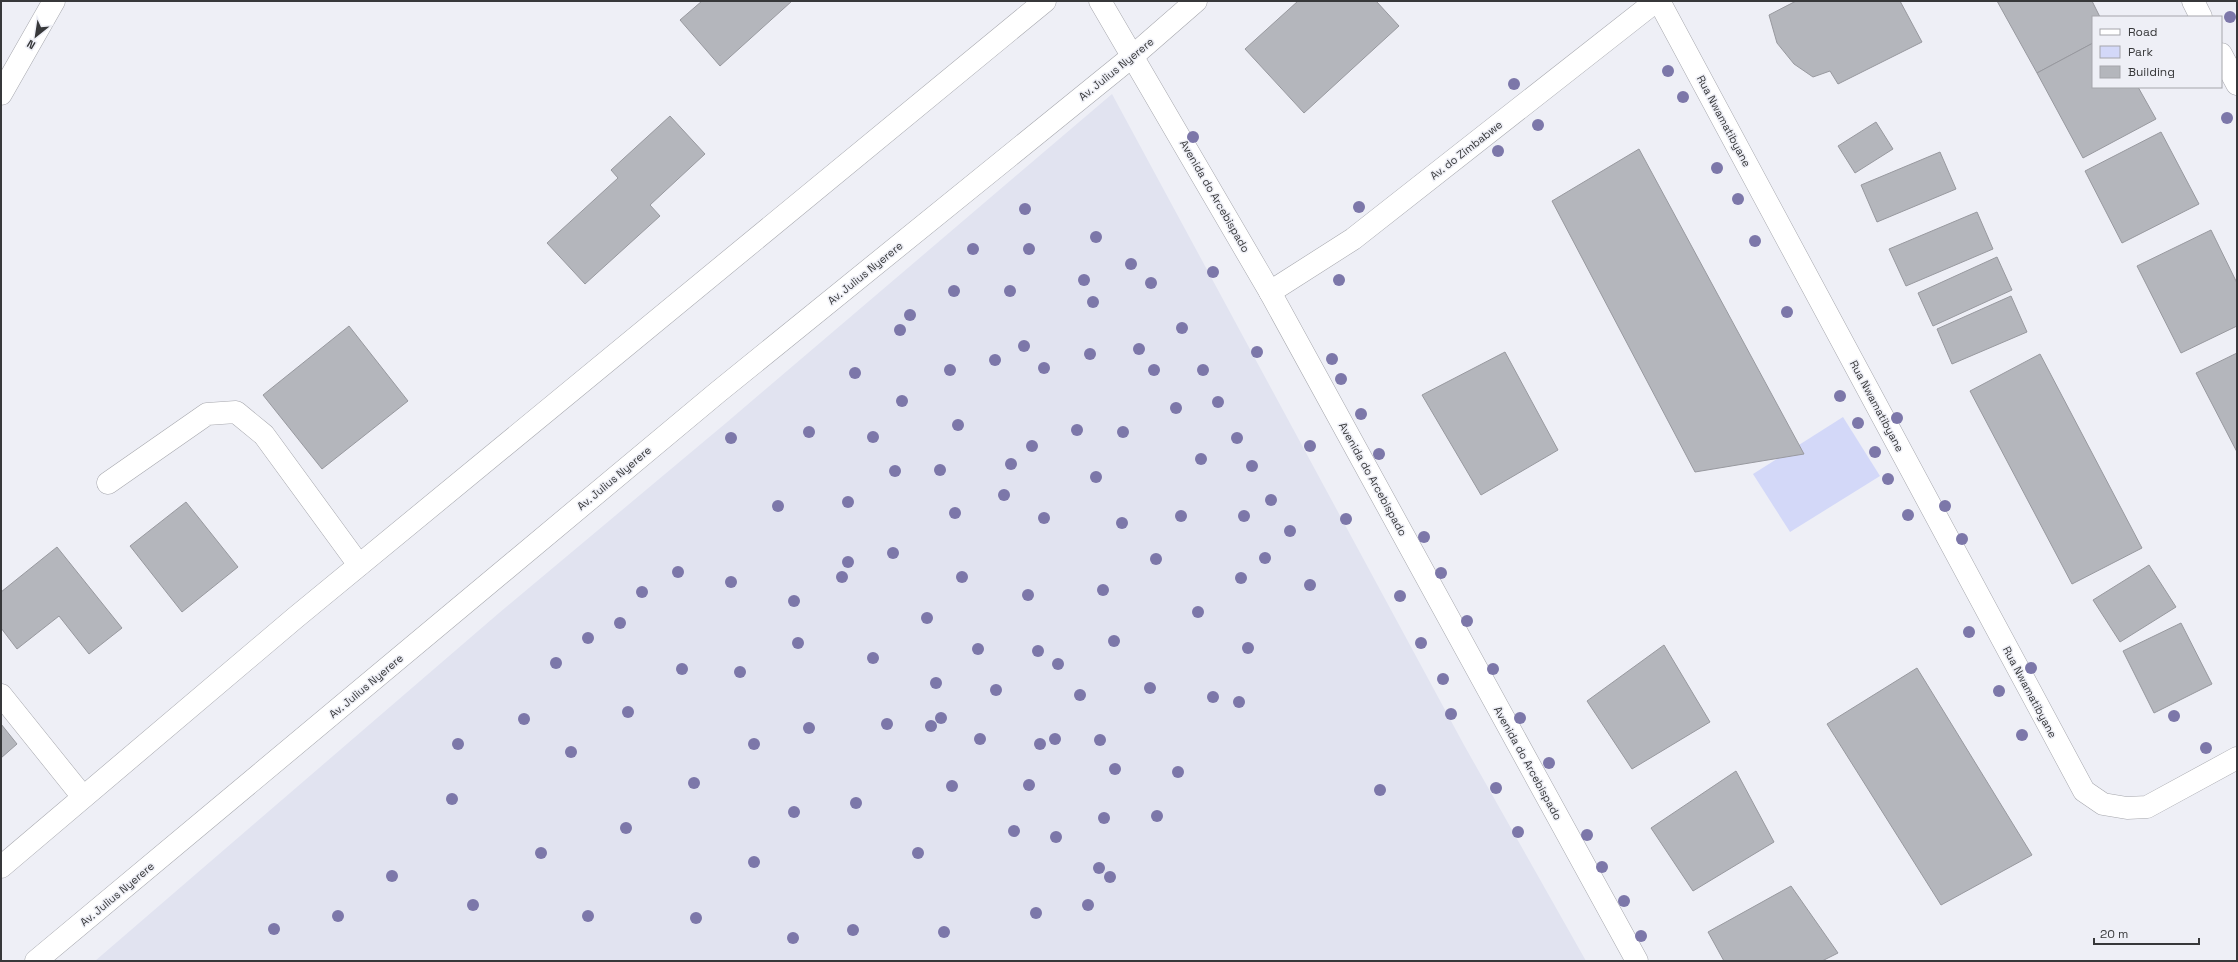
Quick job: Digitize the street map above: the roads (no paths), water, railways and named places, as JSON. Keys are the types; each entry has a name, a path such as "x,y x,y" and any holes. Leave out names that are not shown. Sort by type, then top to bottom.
{"street":[{"path":"1,94 54,1"},
{"path":"1,867 359,565 1045,1"},
{"name":"Avenida do Arcebispado","path":"1100,1 1134,55 1270,292 1637,961"},
{"name":"Av. Julius Nyerere","path":"36,961 718,392 1134,55 1196,1"},
{"name":"Av. do Zimbabwe","path":"1270,292 1353,239 1656,1"},
{"name":"Rua Nwamatibyane","path":"1659,1 2084,791 2103,804 2127,808 2147,807 2237,758"},
{"path":"2193,1 2200,16"},
{"path":"2222,56 2237,84"},
{"path":"108,483 207,414 236,412 264,435 359,565"},
{"path":"1,695 83,797"}]}
